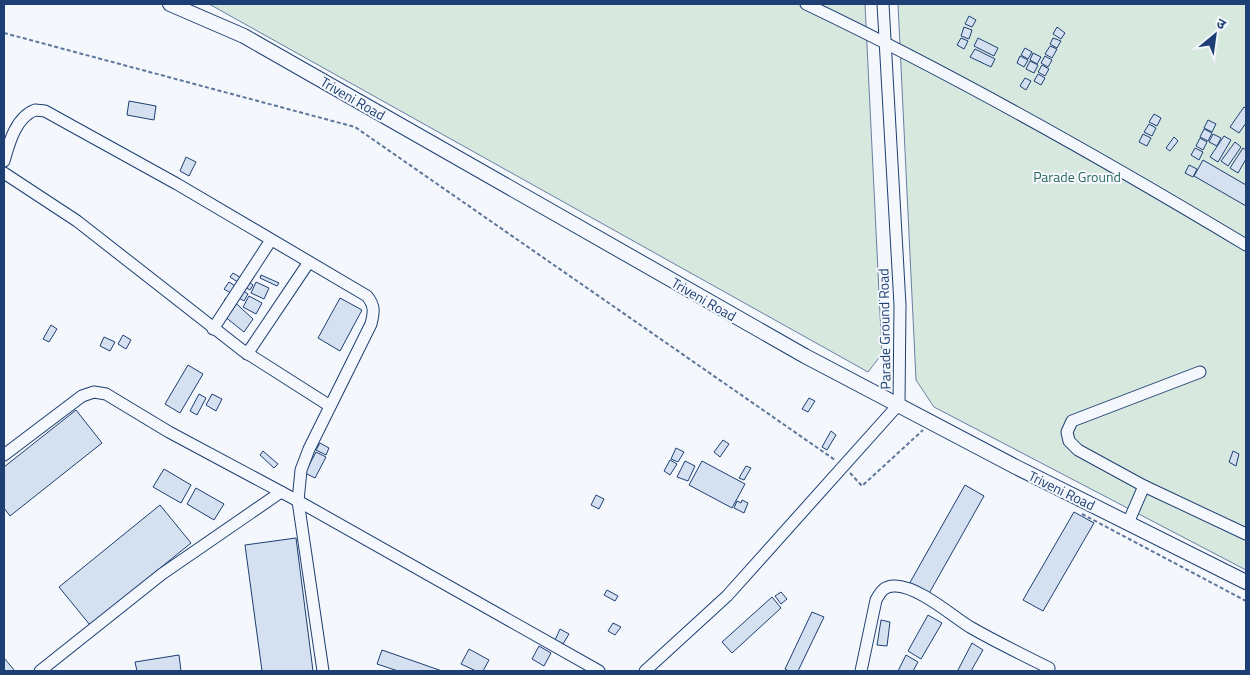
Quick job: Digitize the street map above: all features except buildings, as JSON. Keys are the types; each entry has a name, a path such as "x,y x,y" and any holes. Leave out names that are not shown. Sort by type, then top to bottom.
{"main road":[{"name":"Triveni Road","path":"170,4 244,36 805,356 1016,467 1246,582"}],"street":[{"path":"806,4 886,42 1108,162 1246,245"},
{"name":"Parade Ground Road","path":"645,671 727,596 899,404 900,305 883,4"},
{"path":"4,161 12,135 23,118 35,110 45,111 367,296 373,304 374,311 371,324 330,406 301,470 298,501 323,671"},
{"path":"4,173 77,221 247,354 330,406"},
{"path":"213,329 271,240"},
{"path":"247,354 309,262"},
{"path":"1200,372 1072,421 1067,432 1069,441 1078,450 1144,486 1246,534"},
{"path":"4,455 82,396 94,392 106,394 169,432 298,501 599,671"},
{"path":"1128,523 1144,486"},
{"path":"40,671 162,574 281,492"},
{"path":"861,671 876,600 881,591 888,586 909,588 978,631 1049,668"}],"path":[{"path":"4,32 355,127 842,466 862,486 922,430"},
{"path":"1080,513 1246,601"}],"green space":[{"path":"209,4 865,4 882,354 868,372"},
{"name":"Parade Ground","path":"898,4 1246,4 1246,570 934,407 916,380"}]}
